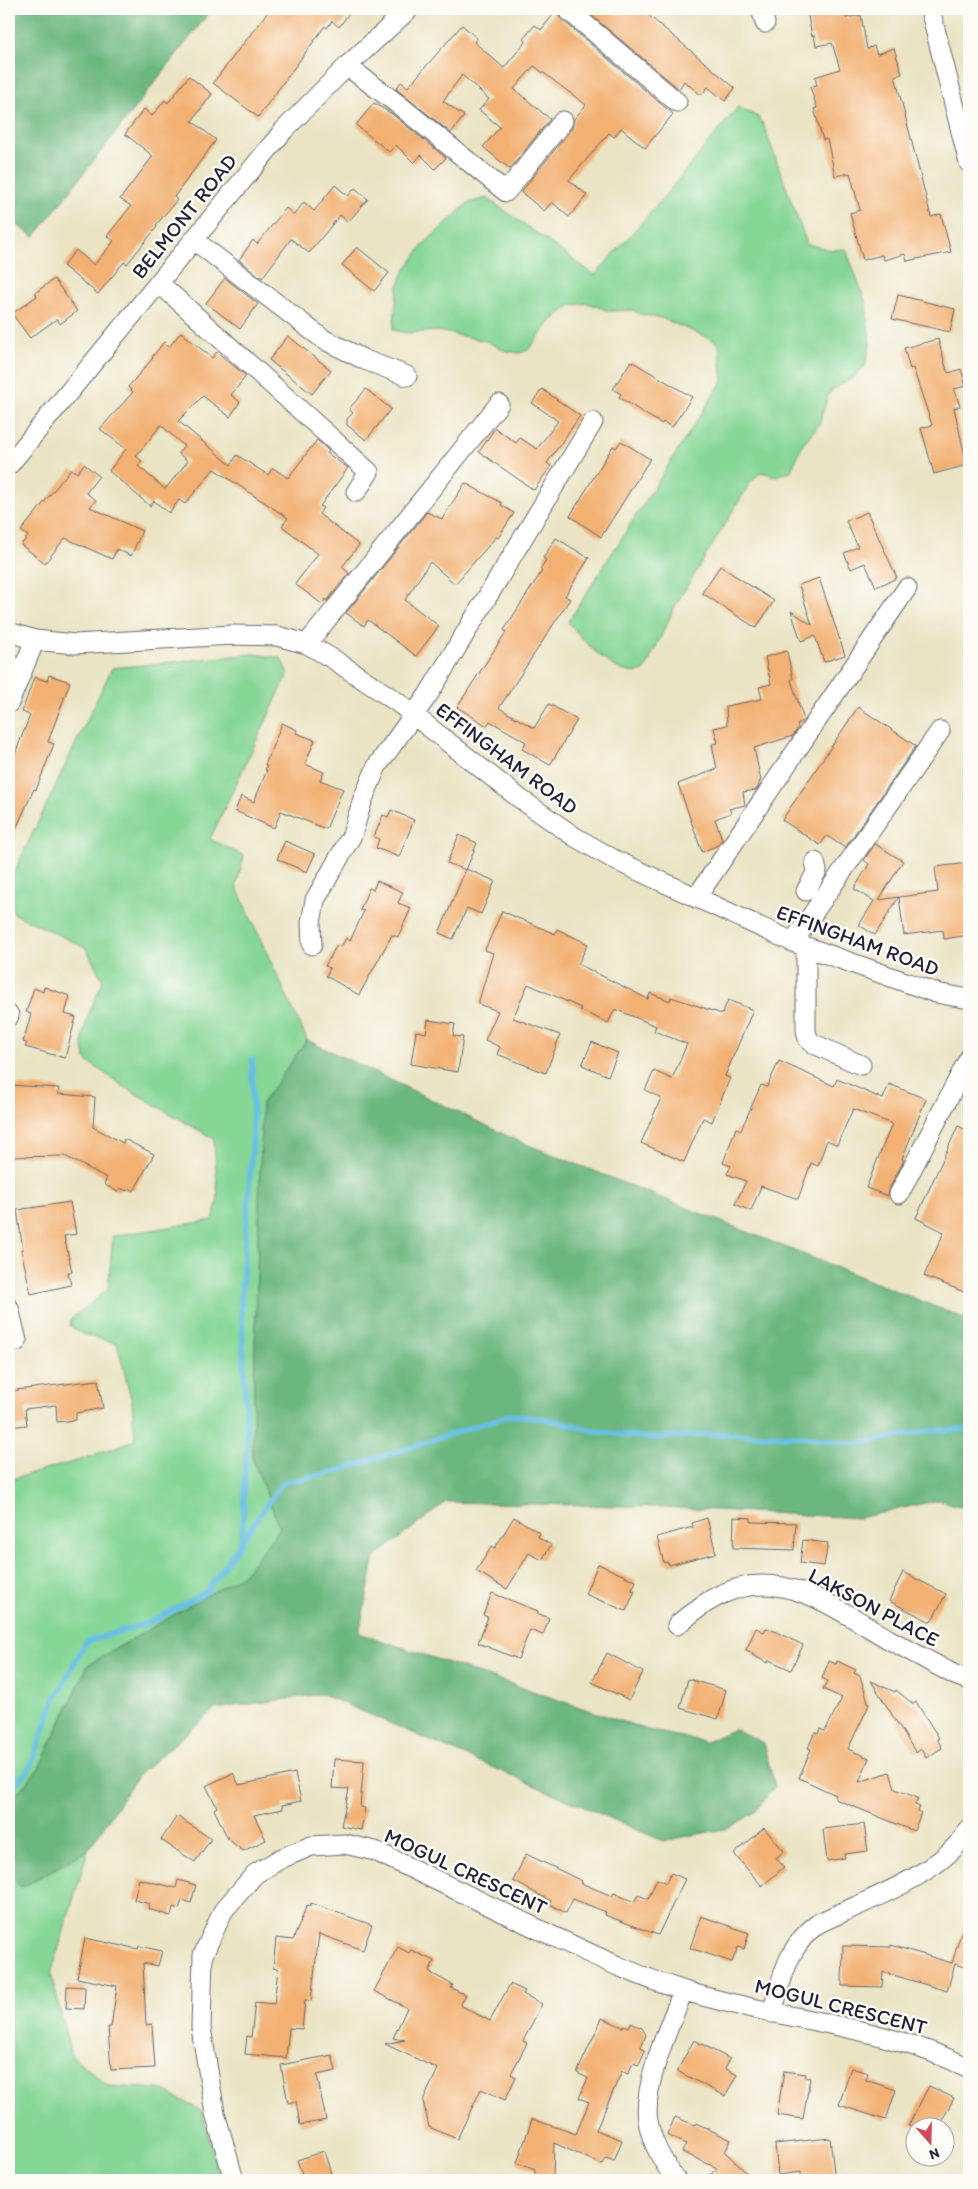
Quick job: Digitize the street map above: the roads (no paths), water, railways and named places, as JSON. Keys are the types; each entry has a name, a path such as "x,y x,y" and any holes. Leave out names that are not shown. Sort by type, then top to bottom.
{"street":[{"name":"BELMONT ROAD","path":"9,465 284,130 347,66 410,9"},
{"path":"567,9 677,102"},
{"path":"930,9 969,163"},
{"path":"347,66 399,105 506,192 564,121"},
{"path":"194,240 323,339 365,360 407,376"},
{"path":"159,283 369,472 356,492"},
{"path":"307,644 499,404"},
{"path":"312,945 311,923 315,900 352,835 362,799 377,766 428,695 593,422"},
{"path":"696,898 908,588"},
{"name":"EFFINGHAM ROAD","path":"9,632 35,640 75,644 130,643 232,635 277,636 307,644 334,659 413,715 519,798 575,837 615,860 799,945 936,992 969,999"},
{"path":"9,703 35,640"},
{"path":"862,1065 814,1044 808,1039 799,945 940,731"},
{"path":"806,891 817,870 815,862"},
{"path":"899,1194 969,1058"},
{"path":"9,1308 17,1341"},
{"name":"LAKSON PLACE","path":"677,1625 696,1609 716,1597 739,1587 767,1584 791,1589 823,1601 955,1675 969,1680"},
{"path":"772,2012 789,1959 806,1932 819,1923 925,1872 943,1859 969,1829"},
{"name":"MOGUL CRESCENT","path":"234,2180 216,2113 201,2028 203,1955 223,1911 255,1874 280,1859 311,1846 345,1844 375,1851 627,1971 683,1991 860,2030 942,2054 969,2068"},
{"path":"676,2180 664,2164 655,2145 648,2120 648,2100 658,2060 683,1991"}],"waterway":[{"path":"9,19 18,9"},
{"path":"242,1541 247,1435 241,1298 253,1136 252,1060"},
{"path":"9,1791 30,1768 55,1699 86,1642 151,1622 206,1592 282,1483 338,1471 509,1415 547,1419 601,1432 649,1438 719,1434 794,1436 854,1444 928,1431 969,1429"}]}
